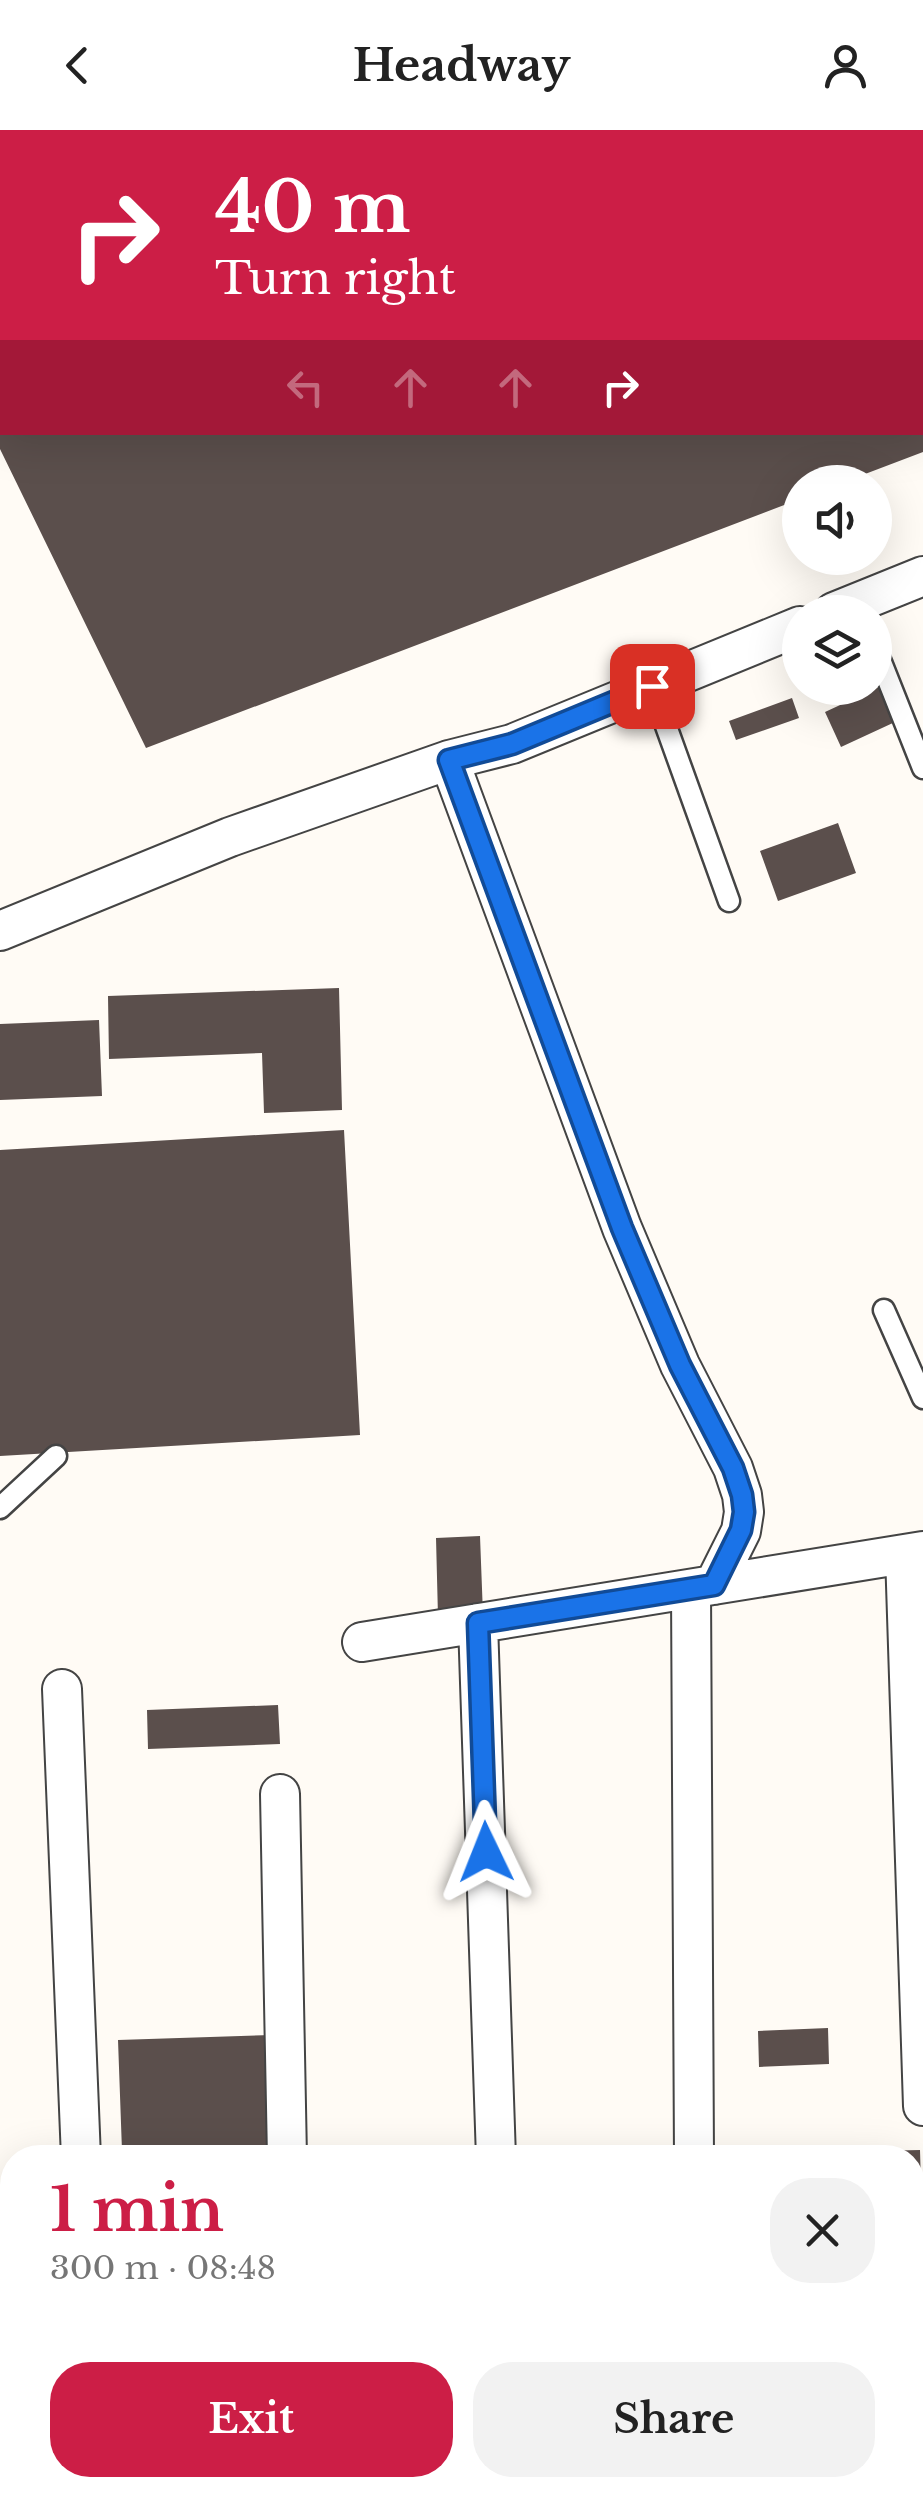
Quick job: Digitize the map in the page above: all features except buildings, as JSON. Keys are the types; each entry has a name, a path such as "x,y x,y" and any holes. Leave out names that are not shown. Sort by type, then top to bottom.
{"street":[{"path":"882,595 923,576"},
{"path":"0,931 230,837 449,760 512,744 782,633"},
{"path":"449,760 622,1228 680,1365 733,1468 742,1495 741,1530 702,1587 694,2145"},
{"path":"362,1642 914,1553 923,2106"},
{"path":"478,1623 496,2145"},
{"path":"62,1689 80,2145"},
{"path":"280,1794 287,2145"}],"lane":[{"path":"652,686 729,901"},
{"path":"892,690 923,768"},
{"path":"884,1310 923,1398"},
{"path":"0,1508 56,1456"}],"route":[{"path":"486,1852 478,1623 714,1585 741,1530 744,1512 733,1468 680,1365 622,1228 449,760 512,744 652,686"}]}
